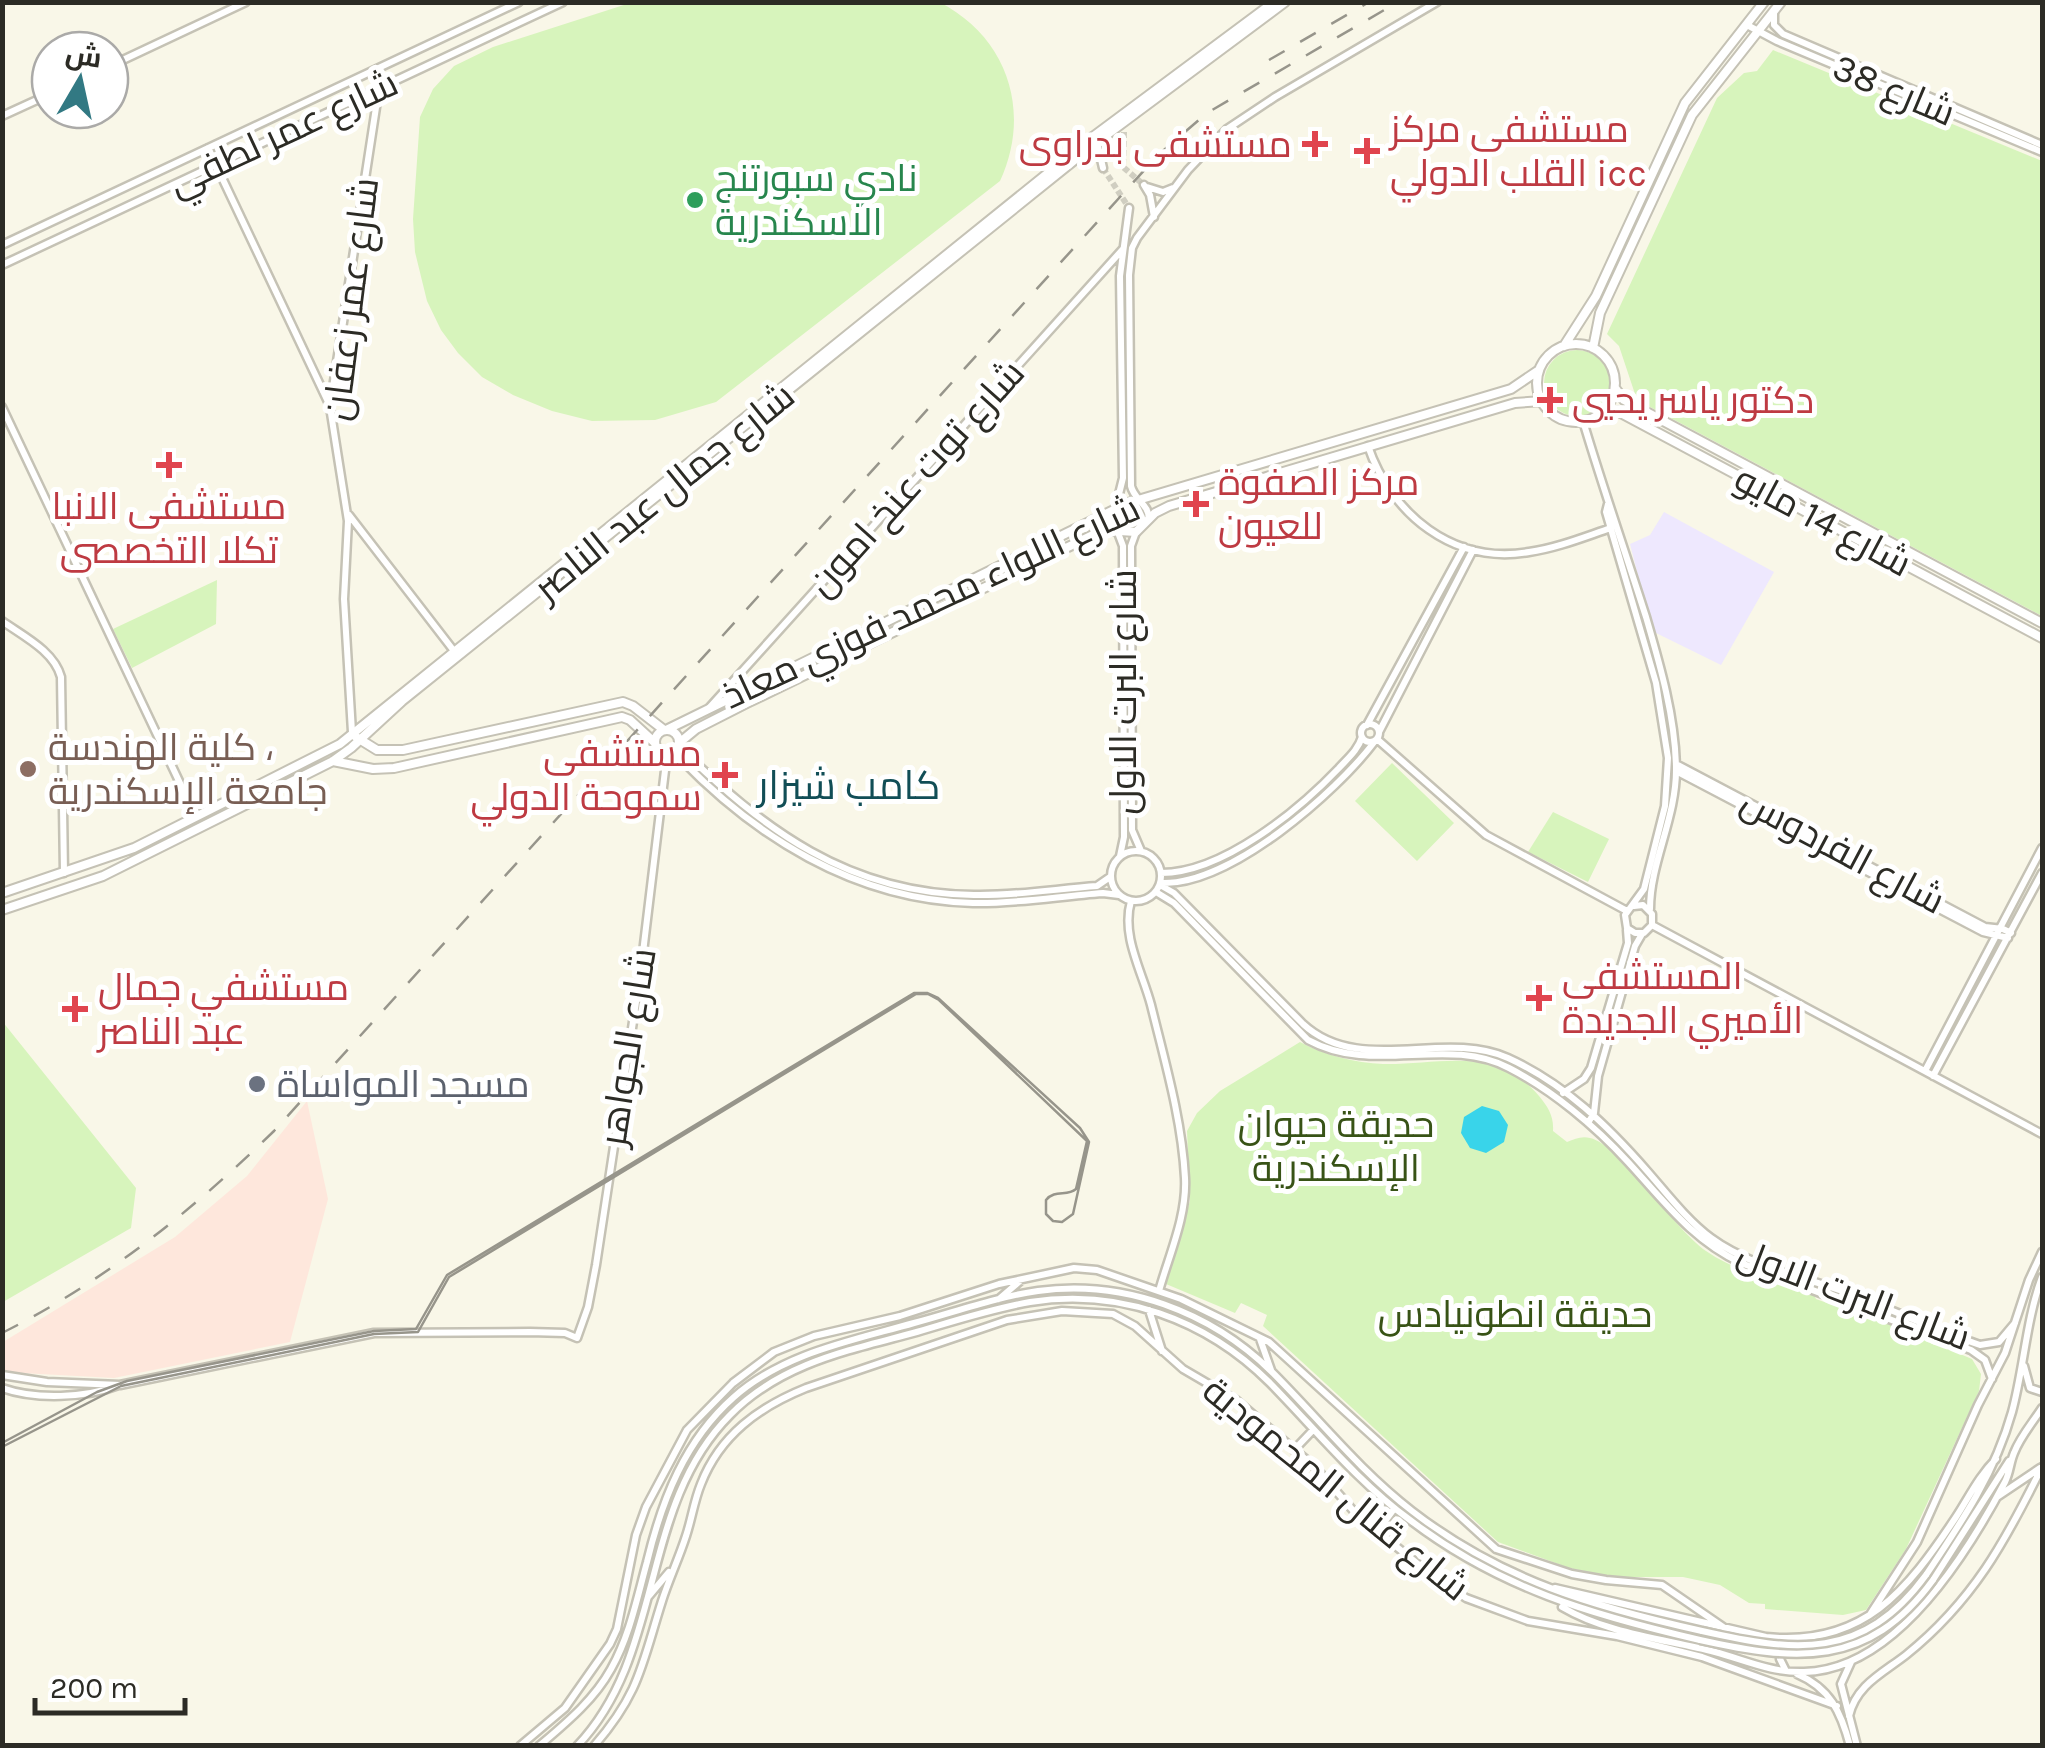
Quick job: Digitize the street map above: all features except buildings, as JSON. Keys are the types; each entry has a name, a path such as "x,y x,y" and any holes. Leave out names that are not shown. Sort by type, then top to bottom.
{"main road":[{"path":"130,57 246,2"},
{"name":"شارع عمر لطفي","path":"2,245 520,2"},
{"name":"شارع عمر لطفي","path":"2,265 563,2"},
{"name":"شارع جمال عبد الناصر","path":"369,725 1096,139 1121,125 1274,2"},
{"name":"شارع جمال عبد الناصر","path":"1121,125 1285,2"},
{"path":"1152,219 1218,138 1247,114 1437,2"},
{"path":"1564,346 1580,324 1684,105 1764,2"},
{"path":"1594,348 1600,314 1692,115 1781,2"},
{"name":"شارع 38","path":"1774,11 1773,22 1784,34 2042,149"},
{"name":"شارع 38","path":"1746,25 2042,149"},
{"name":"شارع عمر زعفان","path":"356,736 344,598 348,524 330,407 379,88"},
{"path":"363,96 376,104"},
{"path":"2,116 30,103"},
{"path":"1096,139 1103,168"},
{"path":"208,148 330,407"},
{"path":"1152,219 1150,195 1144,185 1156,192 1174,188"},
{"name":"شارع البرت الاول","path":"1149,520 1148,511 1131,486 1122,249 1129,211 1138,224 1152,219"},
{"name":"شارع البرت الاول","path":"1114,511 1122,486 1130,259 1137,238 1152,219"},
{"name":"شارع توت عنخ امون","path":"710,707 1122,249"},
{"path":"1580,324 1596,330"},
{"path":"1564,346 1594,348 1609,362 1615,388 1603,411 1583,421 1559,418 1542,401 1537,383 1540,370 1551,353 1564,346"},
{"name":"شارع اللواء محمد فوزي معاذ","path":"665,730 1128,503 1510,389 1540,370"},
{"name":"شارع 14 مايو","path":"1615,388 1624,400 2042,623"},
{"path":"1510,389 1518,394 1514,403"},
{"name":"شارع اللواء محمد فوزي معاذ","path":"674,749 696,728 1103,530 1136,532 1170,506 1514,403 1542,401"},
{"path":"2,406 196,818"},
{"name":"شارع 14 مايو","path":"1603,411 1618,411 2042,638"},
{"path":"1555,1098 1584,1079 1591,1068 1628,943 1624,920 1644,889 1676,768 1672,721 1660,664 1583,421"},
{"name":"شارع جمال عبد الناصر","path":"6,908 61,892 125,865 333,761 356,736 454,651 727,437"},
{"path":"1368,446 1378,472 1400,507 1433,532 1469,548 1527,553 1611,528"},
{"path":"1166,493 1164,502 1170,506"},
{"path":"1801,510 1808,499"},
{"path":"1608,504 1606,512 1656,682 1672,781 1670,826 1650,896 1652,926"},
{"path":"345,510 454,651"},
{"name":"شارع البرت الاول","path":"1116,529 1123,546 1127,584"},
{"name":"شارع البرت الاول","path":"1136,532 1127,584 1128,748 1133,836 1141,851"},
{"path":"1348,764 1360,746 1362,731 1469,548"},
{"path":"333,761 388,768 619,718 630,720 659,751 674,749 781,839 861,882 934,900 992,903 1098,893 1144,900 1159,887 1227,863 1286,823 1377,738 1453,591 1469,548"},
{"path":"1444,586 1453,591"},
{"path":"2,621 40,648 58,669 64,836 61,892"},
{"path":"356,736 373,748 394,750 619,702 633,706 676,734 674,749"},
{"path":"1367,725 1375,726 1377,738 1486,835 1630,908 1642,905 1650,910"},
{"path":"654,742 657,734 665,730"},
{"name":"شارع جمال عبد الناصر","path":"2,893 134,848 356,736"},
{"path":"1362,737 1367,742 1377,738"},
{"name":"شارع البرت الاول","path":"1120,856 1128,748"},
{"name":"شارع الجواهر","path":"120,1384 374,1333 530,1332 566,1333 578,1338 596,1265 674,749"},
{"path":"388,768 384,758 394,750"},
{"name":"شارع الفردوس","path":"1676,768 2009,936"},
{"path":"1162,873 1179,871 1224,854 1286,823"},
{"path":"781,839 864,875 946,894 1097,886 1110,877"},
{"path":"1925,1071 2042,848"},
{"path":"1118,895 1110,877 1114,862 1120,856 1141,851 1157,861 1162,873 1159,887"},
{"path":"1933,1076 2042,873"},
{"name":"شارع البرت الاول","path":"1159,887 1174,893 1303,1024 1322,1038 1376,1050 1453,1046 1494,1053 1565,1092 1594,1113 1700,1230 1734,1252 1779,1273"},
{"name":"شارع البرت الاول","path":"1159,887 1301,1034 1317,1044 1374,1058 1454,1054 1479,1057 1515,1071 1588,1123 1696,1236 1726,1256 1986,1346 2005,1338 2015,1323"},
{"path":"1131,901 1128,930 1179,1123 1185,1179 1182,1213 1159,1290"},
{"path":"1588,1123 1594,1113 1596,1086 1635,946 1652,926"},
{"path":"1652,926 2042,1134"},
{"path":"1627,928 1644,933"},
{"path":"1584,1079 1596,1086"},
{"path":"1881,1642 1871,1638 1867,1617 1908,1558 1992,1378 2042,1252"},
{"name":"شارع قنال المحمودية","path":"520,1746 560,1714 614,1636 640,1522 682,1437 699,1414 741,1375 774,1352 814,1336 900,1316 1022,1279 1090,1268 1159,1290 1260,1336 1295,1362 1490,1545 1572,1574 1662,1584 1726,1629"},
{"path":"539,1746 605,1680 623,1645 658,1522 678,1471 704,1429 736,1395 799,1356 1040,1291 1080,1289 1145,1298 1218,1329 1271,1371 1361,1467 1412,1511 1478,1555 1544,1587 1613,1611 1781,1656 1838,1650 1887,1627 1916,1602 1970,1511 1996,1460 2012,1412 2042,1277"},
{"path":"998,1300 1022,1279"},
{"path":"577,1746 600,1720 617,1691 635,1646 664,1534 689,1470 715,1431 742,1404 780,1376 818,1359 1008,1306 1094,1299 1149,1309 1192,1325 1236,1353 1394,1509 1474,1563 1597,1623 1790,1672 1817,1684 1837,1706 1850,1746"},
{"path":"1019,1317 1045,1300"},
{"path":"1149,1309 1162,1352"},
{"name":"شارع قنال المحمودية","path":"594,1746 641,1676 710,1465 737,1429 766,1407 806,1388 1019,1317 1062,1311 1105,1312 1128,1321 1190,1373 1236,1400 1294,1450 1377,1532 1440,1581 1494,1610 1528,1621 1617,1636 1689,1654 1837,1706"},
{"name":"شارع البرت الاول","path":"1884,1311 1976,1353 1989,1366 1992,1378"},
{"path":"1260,1336 1271,1371"},
{"path":"2023,1360 2030,1388 2042,1392"},
{"path":"2,1375 46,1382 120,1384"},
{"path":"2,1388 49,1394 102,1392 120,1384"},
{"path":"742,1404 766,1407"},
{"path":"1929,1577 2042,1408"},
{"path":"1294,1450 1314,1430"},
{"path":"1790,1672 1825,1670 1858,1656 1914,1616 1932,1596 1996,1498 2012,1456"},
{"path":"1544,1587 1766,1636 1787,1639 1823,1635 1867,1617 1911,1581 1996,1460"},
{"path":"1996,1498 2042,1466"},
{"path":"1850,1716 1861,1690 1932,1632 1986,1572 2042,1466"},
{"path":"1377,1532 1394,1509"},
{"path":"648,1598 674,1568"},
{"path":"625,1594 634,1613"},
{"path":"1553,1601 1618,1621 1701,1635"},
{"path":"1852,1625 1864,1639 1842,1679 1857,1746"},
{"path":"1759,1666 1767,1660 1772,1645 1766,1636"},
{"path":"1787,1639 1780,1661 1790,1672"},
{"path":"552,1746 553,1734"}],"shaded area":[{"path":"1664,512 1774,572 1721,665 1652,631 1630,544 1650,535"},
{"path":"307,1101 328,1199 290,1342 114,1378 3,1372 3,1342 175,1237 247,1176"}],"green space":[{"name":"نادي سبورتنج الاسكندرية","path":"939,2 982,35 1007,79 1014,129 1000,181 716,402 655,420 592,421 552,411 482,377 441,330 427,301 415,252 413,219 420,117 433,89 454,66 493,47 630,3"},
{"path":"1773,50 2042,161 2042,616 1637,400 1619,346 1607,334 1717,98 1744,73 1757,71"},
{"path":"1577,350 1600,360 1610,383 1600,406 1577,416 1554,406 1544,383 1554,360"},
{"path":"217,580 216,624 132,668 113,629"},
{"path":"1392,763 1454,823 1417,861 1355,801"},
{"path":"1553,812 1609,839 1588,882 1528,852"},
{"path":"2,1021 136,1188 131,1228 3,1302"},
{"name":"حديقة انطونيادس","path":"1300,1042 1362,1062 1466,1061 1504,1069 1542,1100 1551,1116 1553,1131 1567,1142 1587,1137 1603,1144 1693,1240 1718,1259 1972,1359 1981,1374 1979,1391 1906,1549 1866,1610 1843,1615 1765,1609 1765,1604 1749,1603 1720,1585 1683,1577 1614,1577 1569,1568 1498,1542 1263,1326 1267,1315 1241,1303 1235,1313 1166,1284 1190,1201 1187,1131 1197,1113 1220,1091"}],"water":[{"path":"1482,1106 1499,1111 1508,1125 1504,1142 1486,1153 1470,1148 1461,1133 1464,1117"}],"tunnel":[{"path":"1124,132 1123,167 1144,185"},
{"path":"1103,168 1129,208"}],"tram line":[{"path":"2,1443 97,1392 127,1381 374,1331 416,1329 447,1275 914,993 927,993 938,998 1080,1128 1089,1142 1073,1214 1062,1222 1053,1221 1046,1214 1046,1200 1076,1189 1087,1141 939,1000 928,994 916,994 449,1277 418,1332 374,1334 121,1386 2,1447"}],"railway":[{"path":"1269,60 1369,2"},
{"path":"2,1333 112,1268 212,1189 274,1131 1158,155 1207,113 1398,2"}],"place":[{"name":"مستشفى بدراوى","path":"1315,144"},
{"name":"مستشفى مركز القلب الدولي icc","path":"1367,151"},
{"name":"نادي سبورتنج الاسكندرية","path":"695,200"},
{"name":"دكتور ياسر يحيي","path":"1550,400"},
{"name":"مستشفى الانبا تكلا التخصصى","path":"169,465"},
{"name":"مركز الصفوة للعيون","path":"1196,504"},
{"name":"كلية الهندسة ، جامعة الإسكندرية","path":"28,769"},
{"name":"مستشفى سموحة الدولي","path":"725,775"},
{"name":"المستشفى الأميري الجديدة","path":"1539,998"},
{"name":"مستشفي جمال عبد الناصر","path":"75,1009"},
{"name":"مسجد المواساة","path":"257,1084"}],"district":[{"name":"كامب شيزار","path":"849,785"}],"park label":[{"name":"حديقة حيوان الإسكندرية","path":"1336,1146"}]}
